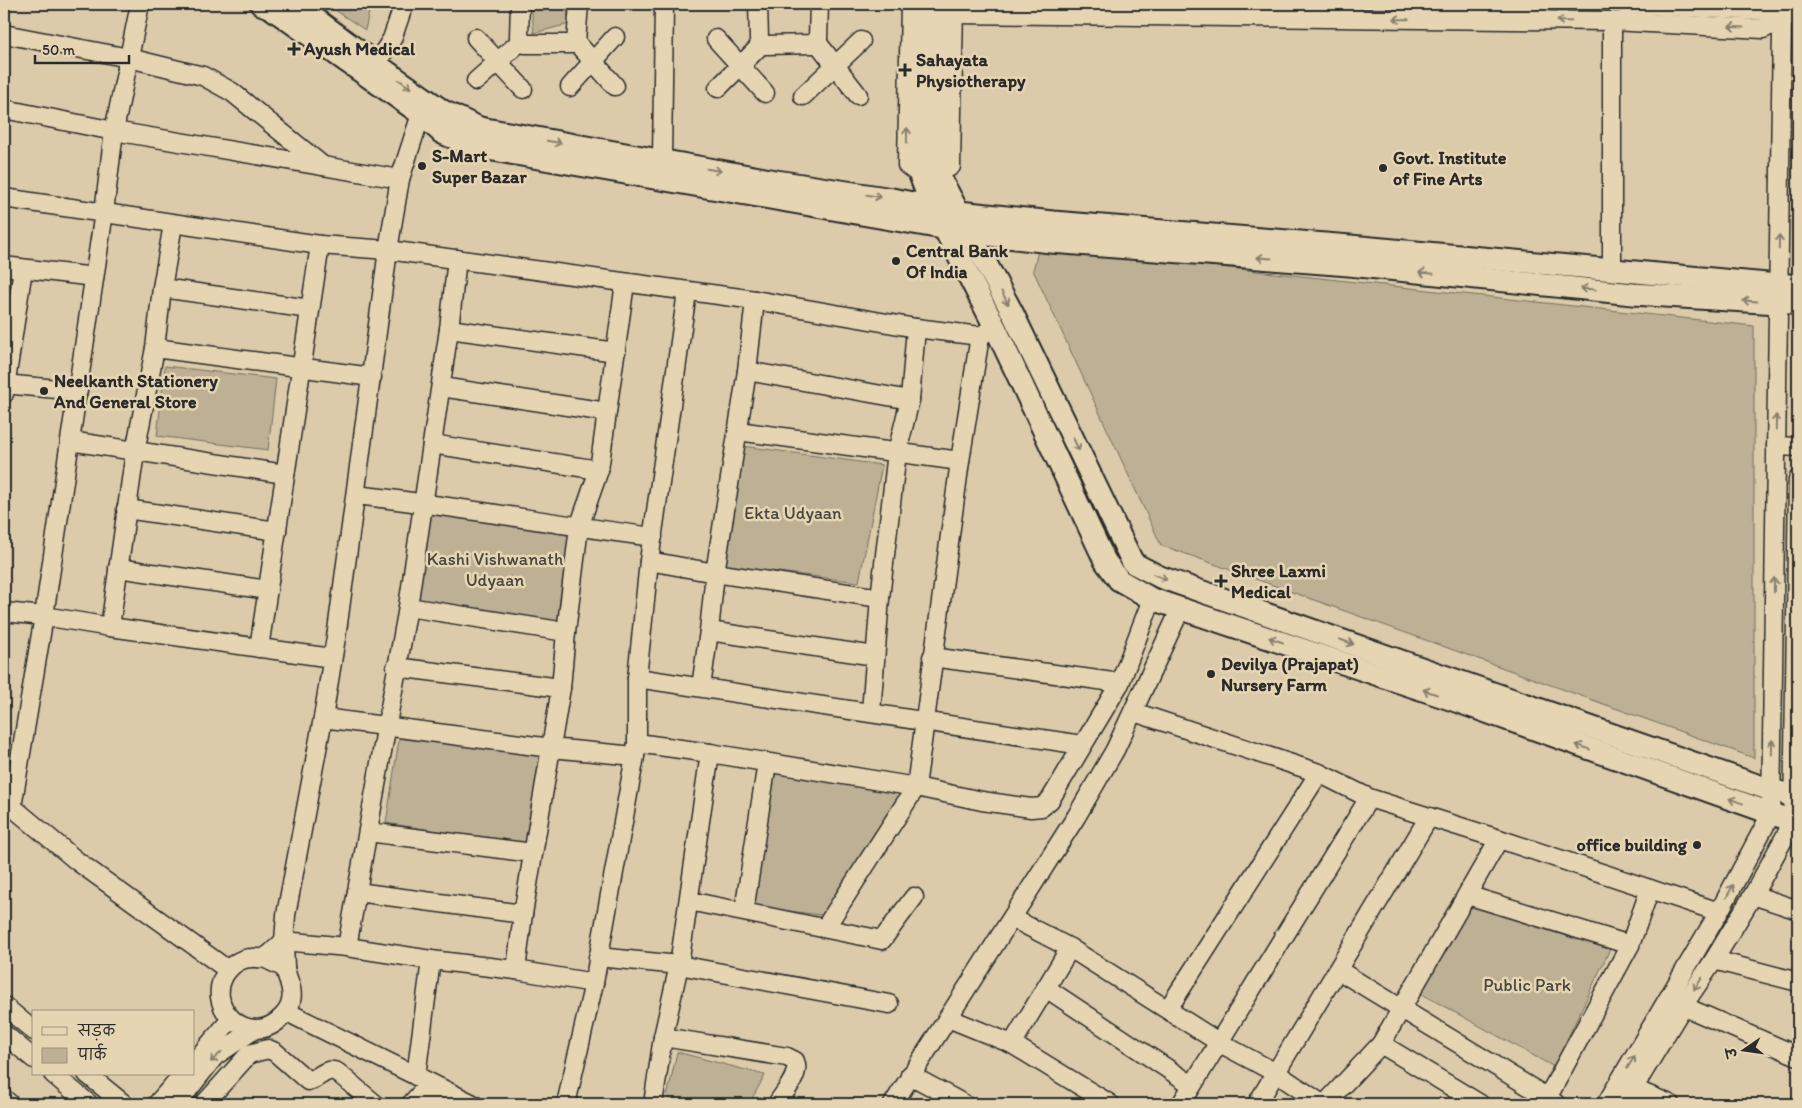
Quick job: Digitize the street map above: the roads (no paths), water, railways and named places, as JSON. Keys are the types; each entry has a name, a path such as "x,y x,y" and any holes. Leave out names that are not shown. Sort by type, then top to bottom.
{"main road":[{"path":"261,4 271,8 421,114 442,132 476,147 971,234 1349,265 1633,294 1788,294"},
{"path":"295,4 443,111 480,128 959,212 1053,222 1340,245 1612,270 1788,294"},
{"path":"923,4 929,174 932,207 945,230 987,332 1105,561 1119,580 1152,599 1453,700 1796,822"},
{"path":"929,174 940,121 950,7"},
{"path":"929,174 959,212 1012,312 1133,563 1160,577 1771,790 1796,797"}],"street":[{"path":"140,4 114,131 104,212 44,616 8,803 77,861 228,970"},
{"path":"376,64 392,39 404,4"},
{"path":"520,4 519,37 525,44 572,44 576,42"},
{"path":"578,4 576,42 615,86"},
{"path":"662,161 664,4"},
{"path":"758,4 762,44"},
{"path":"818,4 817,42 858,96"},
{"path":"910,4 907,165 929,174"},
{"path":"1410,4 1543,4"},
{"path":"1622,4 1783,12 1798,10"},
{"path":"950,7 1612,21 1763,29 1783,12"},
{"path":"1625,1092 1771,814 1776,446 1788,294 1783,12"},
{"path":"1612,21 1612,270"},
{"path":"4,34 129,58 203,76 232,92 323,166"},
{"path":"476,38 523,89"},
{"path":"570,87 615,38"},
{"path":"716,39 765,93"},
{"path":"476,81 521,41"},
{"path":"803,96 861,41"},
{"path":"718,88 762,44 814,44 817,42"},
{"path":"4,109 114,131 400,179"},
{"path":"285,968 264,958 249,958 236,963 228,970 220,985 220,1000 225,1013 234,1022 248,1029 260,1029 275,1024 287,1012 291,1001 292,988 285,968 286,915 323,718 356,495 388,250 400,179 421,114"},
{"path":"4,198 320,245 388,250 755,300 916,328 987,332 960,461 916,786 825,928"},
{"path":"110,627 126,509 155,348 162,288 173,224"},
{"path":"259,648 320,245"},
{"path":"347,947 408,607 441,387 457,259"},
{"path":"4,266 94,277"},
{"path":"24,269 9,323 4,387 78,391"},
{"path":"516,970 523,914 561,688 579,527 599,470 625,283"},
{"path":"162,288 310,309"},
{"path":"566,1104 594,982 636,750 637,678 649,561 687,292"},
{"path":"701,687 710,631 715,573 747,371 755,300"},
{"path":"871,712 880,598 897,452 910,400 916,328"},
{"path":"449,329 616,352"},
{"path":"155,348 372,377"},
{"path":"747,371 910,400"},
{"path":"441,387 607,412"},
{"path":"738,431 960,461"},
{"path":"70,441 285,474"},
{"path":"432,444 599,470"},
{"path":"1776,446 1798,447"},
{"path":"1606,1104 1625,1092 1714,960 1796,822 1798,479"},
{"path":"356,495 423,502 653,537"},
{"path":"126,509 277,531"},
{"path":"649,561 880,598"},
{"path":"118,568 268,590"},
{"path":"323,718 551,748 710,753 916,786 982,801 1036,809 1047,804 1050,800 1120,683 1152,599"},
{"path":"408,607 566,632"},
{"path":"893,1104 1076,817 1115,750 1180,608"},
{"path":"4,612 44,616 332,658"},
{"path":"710,631 875,656"},
{"path":"932,657 1120,683"},
{"path":"396,667 561,688"},
{"path":"637,678 1082,745"},
{"path":"1134,712 1319,773 1369,798 1719,912"},
{"path":"653,1104 663,1037 679,965 710,753"},
{"path":"744,911 767,763"},
{"path":"1168,1008 1319,773"},
{"path":"1181,1104 1369,798"},
{"path":"1257,1104 1428,817"},
{"path":"368,832 533,853"},
{"path":"1012,918 1070,948 1168,1008 1220,1043 1276,1073 1323,1104 1381,1044 1499,839"},
{"path":"1338,970 1402,1008 1549,1102 1630,945 1650,889"},
{"path":"357,892 523,914"},
{"path":"1468,894 1630,945"},
{"path":"1753,895 1798,910"},
{"path":"689,901 882,940 914,897"},
{"path":"264,958 284,942 347,947 594,982"},
{"path":"1012,1044 1070,948"},
{"path":"598,957 679,965 889,1004"},
{"path":"411,1104 423,1083 431,960"},
{"path":"1714,960 1798,982"},
{"path":"1046,988 1192,1085"},
{"path":"4,1006 32,1028"},
{"path":"1683,1006 1798,1056"},
{"path":"287,1012 423,1083 473,1104"},
{"path":"948,1018 1012,1044 1110,1104"},
{"path":"195,1061 231,1019"},
{"path":"177,1104 215,1056 255,1029"},
{"path":"4,1034 32,1057"},
{"path":"663,1037 795,1060 797,1072 777,1104"},
{"path":"1381,1044 1480,1104"},
{"path":"204,1104 249,1054 268,1049 275,1052 308,1081 315,1080 324,1072 330,1070 337,1072 375,1104"},
{"path":"910,1075 964,1104"},
{"path":"55,1076 89,1104"},
{"path":"90,1076 124,1104"},
{"path":"157,1104 181,1076"},
{"path":"423,1083 440,1104"},
{"path":"1625,1092 1670,1104"},
{"path":"4,1099 10,1104"}],"place":[{"name":"Ayush Medical","path":"294,49"},
{"name":"Sahayata Physiotherapy","path":"905,70"},
{"name":"S-Mart Super Bazar","path":"422,166"},
{"name":"Govt. Institute of Fine Arts","path":"1383,168"},
{"name":"Central Bank Of India","path":"896,261"},
{"name":"Neelkanth Stationery And General Store","path":"44,391"},
{"name":"Shree Laxmi Medical","path":"1221,581"},
{"name":"Devilya (Prajapat) Nursery Farm","path":"1211,674"},
{"name":"office building","path":"1697,845"}],"park label":[{"name":"Ekta Udyaan","path":"793,513"},
{"name":"Kashi Vishwanath Udyaan","path":"495,569"},
{"name":"Public Park","path":"1527,985"}]}
